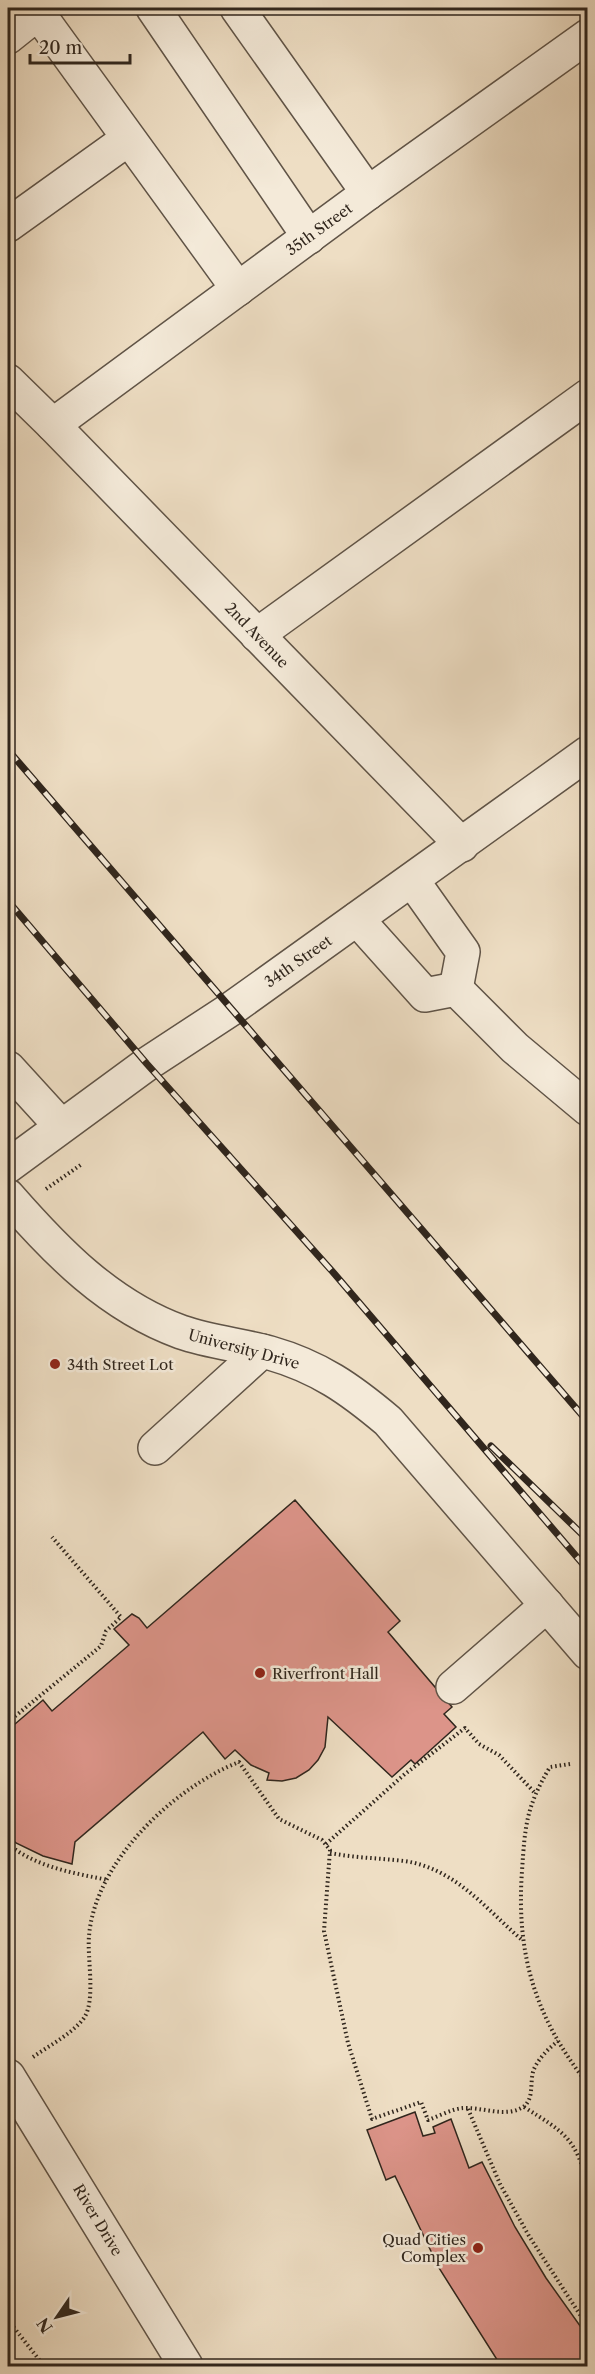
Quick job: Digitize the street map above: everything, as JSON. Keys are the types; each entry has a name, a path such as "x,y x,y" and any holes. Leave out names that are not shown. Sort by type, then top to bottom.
{"street":[{"path":"153,8 309,237"},
{"path":"237,8 368,193"},
{"path":"8,37 39,9 128,139 238,289"},
{"name":"35th Street","path":"53,425 368,193 588,36"},
{"path":"8,225 128,139"},
{"name":"2nd Avenue","path":"8,381 462,845"},
{"path":"257,635 588,396"},
{"name":"34th Street","path":"8,1166 61,1126 462,845 588,753"},
{"path":"412,880 463,952 456,989"},
{"path":"357,919 425,995 456,989"},
{"path":"456,989 514,1048 588,1109"},
{"path":"8,1068 61,1126"},
{"name":"University Drive","path":"8,1196 52,1245 85,1276 133,1311 182,1333 262,1351 312,1368 352,1391 388,1421 588,1653"},
{"path":"155,1449 262,1351"},
{"path":"453,1687 547,1605"},
{"name":"River Drive","path":"17,2068 186,2367"}],"path":[{"path":"8,1722 100,1646 106,1631 121,1617 52,1537"},
{"path":"326,1844 405,1774 465,1728 479,1744 499,1755 535,1793"},
{"path":"17,2068 72,2030 85,2016 89,2002 89,1935 95,1911 117,1863 167,1805 198,1783 239,1762 279,1819 322,1840 330,1853 331,1864 324,1931 348,2043 372,2119 421,2102 428,2120 462,2108 511,2112 524,2107 530,2098 531,2077 535,2067 550,2047 558,2041"},
{"path":"570,1764 550,1767 535,1793 525,1825 520,1916 522,1940 533,1989 547,2022 588,2084"},
{"path":"8,1844 18,1853 58,1870 108,1880"},
{"path":"330,1853 406,1861 442,1873 473,1893 522,1940"},
{"path":"524,2107 558,2128 575,2147 588,2186"},
{"path":"468,2109 500,2184 529,2236 588,2327"},
{"path":"8,2320 44,2367"}],"building":[{"name":"Riverfront Hall","path":"295,1500 400,1621 388,1632 452,1707 444,1714 456,1727 415,1764 411,1760 392,1777 328,1717 325,1747 318,1760 309,1770 296,1778 282,1781 267,1780 269,1773 251,1765 235,1750 225,1759 203,1732 75,1842 72,1864 43,1856 16,1843 8,1835 8,1730 43,1700 52,1711 129,1645 114,1629 132,1614 139,1618 147,1628"},
{"name":"Quad Cities Complex","path":"415,2112 423,2136 435,2133 433,2127 451,2119 469,2168 482,2162 515,2227 546,2278 588,2337 588,2366 501,2366 439,2268 395,2176 386,2180 367,2130"}],"railway":[{"path":"8,750 588,1422"},
{"path":"8,901 147,1064 332,1271 588,1570"},
{"path":"491,1446 588,1540"}],"place":[{"name":"34th Street Lot","path":"55,1364"},
{"name":"Riverfront Hall","path":"260,1673"},
{"name":"Quad Cities Complex","path":"478,2248"}]}
